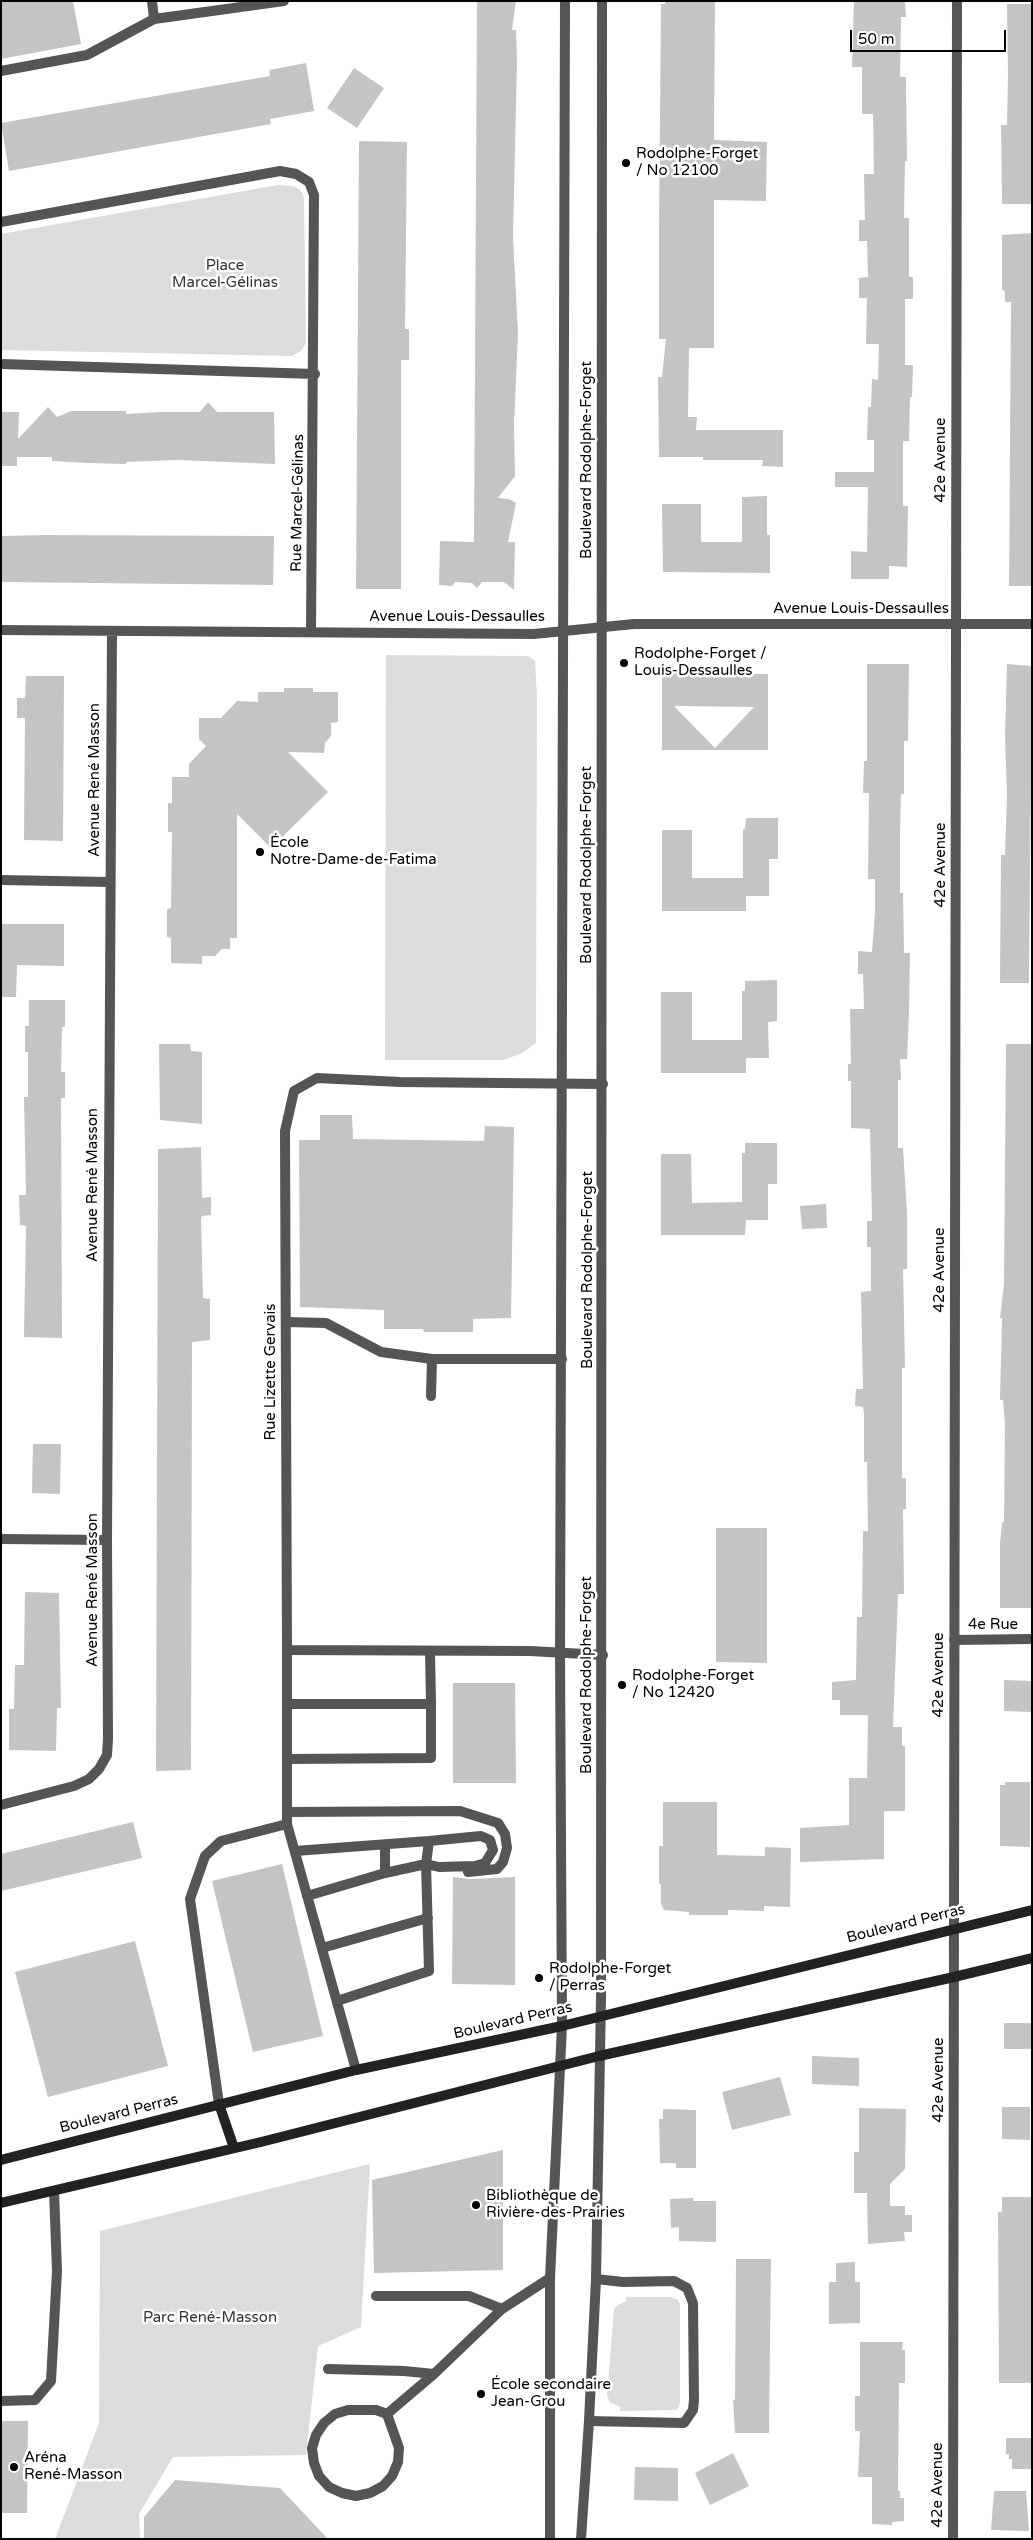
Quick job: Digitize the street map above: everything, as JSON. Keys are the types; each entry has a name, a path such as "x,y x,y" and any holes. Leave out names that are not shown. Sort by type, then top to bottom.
{"main road":[{"name":"Boulevard Perras","path":"1,2160 356,2070 562,2026 1032,1910"},
{"path":"1,2203 234,2148 599,2056 1032,1958"},
{"path":"219,2104 234,2148"}],"street":[{"path":"152,1 154,19"},
{"path":"1,71 87,55 154,19 284,1"},
{"name":"Boulevard Rodolphe-Forget","path":"550,2539 550,2278 562,2026 560,1653 563,1084 564,1"},
{"name":"Boulevard Rodolphe-Forget","path":"581,2539 596,2279 601,2016 603,1655 602,1"},
{"name":"42e Avenue","path":"953,2539 957,1"},
{"path":"1,222 280,171 296,174 309,182 314,195 315,374 1,364"},
{"name":"Rue Marcel-Gélinas","path":"311,632 315,374"},
{"name":"Avenue Louis-Dessaulles","path":"1,630 534,634 634,624 1032,624"},
{"name":"Avenue René Masson","path":"1,1804 74,1786 89,1779 100,1769 107,1755 109,882 112,631"},
{"path":"1,880 109,882"},
{"name":"Rue Lizette Gervais","path":"356,2070 287,1824 288,1650 285,1131 294,1091 317,1078 410,1082 603,1084"},
{"path":"286,1322 326,1323 381,1352 432,1359 562,1359"},
{"path":"431,1396 432,1359"},
{"path":"1,1539 107,1540"},
{"name":"4e Rue","path":"954,1640 1032,1639"},
{"path":"288,1650 603,1655"},
{"path":"287,1759 431,1758 430,1651"},
{"path":"287,1704 431,1704"},
{"path":"287,1812 460,1811 498,1823 505,1834 507,1848 503,1862 497,1869 447,1873 439,1867"},
{"path":"219,2104 190,1899 205,1856 221,1841 287,1824"},
{"path":"295,1851 385,1846 481,1836 490,1840 493,1850 485,1864 439,1867 426,1864 385,1873 307,1896"},
{"path":"337,2001 429,1971 426,1864 429,1841"},
{"path":"385,1846 385,1873"},
{"path":"322,1948 428,1918"},
{"path":"1,2401 35,2400 51,2381 57,2271 54,2191"},
{"path":"388,2414 434,2374 502,2309 550,2278"},
{"path":"589,2421 684,2423 693,2410 694,2400 693,2302 687,2288 674,2281 623,2282 596,2279"},
{"path":"376,2296 470,2296 502,2309"},
{"path":"328,2369 404,2371 434,2374"},
{"path":"348,2410 376,2410 388,2414 399,2448 398,2462 392,2476 383,2486 370,2493 356,2496 342,2493 329,2487 319,2476 314,2463 312,2448 316,2435 324,2423 335,2414 348,2410"}],"green space":[{"name":"Place Marcel-Gélinas","path":"278,185 294,186 302,192 304,199 306,343 301,351 292,356 1,350 1,234"},
{"path":"386,655 528,656 535,661 537,697 536,1043 522,1053 504,1060 385,1060"},
{"name":"Parc René-Masson","path":"370,2164 361,2327 318,2346 306,2455 173,2457 139,2514 140,2539 55,2539 99,2423 100,2231"},
{"path":"626,2297 670,2297 677,2299 680,2304 680,2403 677,2410 620,2411 620,2407 610,2402 607,2396 614,2309 626,2301"}],"building":[{"path":"1,1 73,1 81,44 1,59"},
{"path":"477,1 516,1 512,30 516,30 517,60 513,236 518,334 514,425 515,476 498,498 509,499 516,503 508,542 515,542 514,590 504,582 482,582 477,588 472,583 455,582 452,586 439,585 440,541 474,542"},
{"path":"665,1 715,1 714,140 767,142 766,201 714,200 714,348 689,348 688,417 697,417 696,430 783,430 783,467 762,466 763,460 703,460 703,457 659,457 658,377 662,377 666,339 659,339 661,4 665,4"},
{"path":"854,1 905,1 906,17 901,17 900,77 906,77 907,161 905,161 904,218 909,218 909,277 913,277 913,299 905,299 905,365 913,365 909,441 903,441 903,506 908,506 907,567 889,566 889,579 851,579 851,551 867,552 868,487 835,487 835,472 874,472 874,440 867,440 868,407 871,407 872,379 878,380 879,344 866,344 867,298 859,298 859,278 868,277 867,241 859,241 859,220 865,220 864,174 874,174 873,114 862,114 862,67 852,67"},
{"path":"1007,4 1032,4 1032,204 1002,204 1001,125 1007,125"},
{"path":"306,63 314,111 270,119 271,124 9,171 1,123 270,76 269,70"},
{"path":"354,68 384,88 357,128 327,108"},
{"path":"359,141 407,142 405,329 409,329 409,360 401,360 401,589 356,589"},
{"path":"1032,233 1032,586 1009,586 1011,302 1005,302 1005,291 1002,290 1002,235"},
{"path":"208,402 217,412 274,412 275,464 177,460 126,462 126,464 88,463 52,461 52,457 17,457 17,466 1,466 2,412 19,412 18,439 48,407 57,417 71,411 126,411 126,414 200,412"},
{"path":"767,496 767,535 770,535 770,573 663,572 662,504 701,504 701,542 742,542 742,497"},
{"path":"1,536 274,536 273,585 1,582"},
{"path":"867,664 909,664 908,741 904,741 904,794 901,794 900,893 903,893 904,953 910,953 909,1013 907,1059 900,1059 901,1080 898,1080 898,1148 903,1148 907,1213 907,1269 903,1269 905,1368 902,1368 902,1478 906,1478 906,1509 903,1509 904,1594 898,1594 893,1727 902,1727 902,1746 905,1746 905,1811 884,1811 884,1859 800,1862 800,1828 849,1825 849,1778 867,1778 868,1715 840,1715 840,1700 832,1700 832,1682 856,1680 857,1617 862,1617 863,1531 868,1531 867,1462 864,1462 864,1413 863,1407 855,1406 856,1389 863,1389 861,1292 871,1291 871,1247 867,1247 867,1221 872,1221 870,1129 851,1128 851,1081 848,1081 848,1064 851,1064 850,1009 864,1009 863,974 858,974 858,951 872,952 875,912 875,879 868,879 869,793 863,793 864,761 867,761"},
{"path":"1007,664 1032,666 1029,983 1000,983 1001,855 1005,855 1007,795 1005,735"},
{"path":"662,673 768,674 768,750 662,750","holes":["674,706 754,707 715,748"]},
{"path":"26,676 64,676 63,841 24,840 25,718 17,718 17,698 25,698"},
{"path":"284,688 313,688 313,692 338,692 338,722 331,723 331,736 325,743 324,753 288,752 328,792 271,848 237,814 237,938 230,938 230,949 222,949 215,956 202,956 202,964 171,963 171,938 167,937 167,909 171,908 172,832 168,832 168,803 172,803 172,777 189,777 189,764 206,746 199,739 199,718 221,718 237,701 258,702 258,692 284,692"},
{"path":"746,818 778,818 778,859 769,859 769,896 746,896 746,911 662,911 662,830 692,830 692,878 743,878 743,829 745,829"},
{"path":"1,924 64,924 64,966 17,965 16,997 1,997"},
{"path":"777,980 777,1021 768,1022 769,1058 746,1058 746,1073 661,1073 661,992 692,992 692,1040 742,1040 742,991 745,991 745,981"},
{"path":"29,1000 65,1000 61,1072 65,1072 65,1098 61,1098 62,1338 24,1337 26,1226 20,1225 19,1195 26,1195 24,1097 28,1097 28,1052 25,1052 25,1026 29,1026"},
{"path":"159,1044 190,1044 191,1051 202,1052 202,1124 160,1120"},
{"path":"1006,1044 1032,1044 1032,1608 1000,1608 1000,1544 1002,1522 1004,1522 1005,1424 1003,1400 1000,1400 1002,1318 1000,1318 1004,1284"},
{"path":"320,1115 352,1115 353,1139 484,1141 485,1126 514,1127 511,1318 473,1319 473,1332 424,1332 423,1329 384,1329 384,1310 300,1307 299,1140 320,1140"},
{"path":"745,1143 777,1143 777,1184 768,1184 768,1220 746,1220 745,1235 661,1235 661,1154 691,1154 692,1203 742,1202 742,1153 745,1153"},
{"path":"201,1147 202,1198 211,1197 211,1215 202,1216 201,1218 203,1298 210,1299 210,1340 192,1342 191,1770 156,1771 158,1149"},
{"path":"826,1204 827,1228 802,1229 800,1206"},
{"path":"33,1444 61,1444 60,1494 32,1493"},
{"path":"716,1528 767,1528 767,1663 716,1662"},
{"path":"25,1592 59,1593 61,1708 57,1708 56,1751 9,1750 9,1709 14,1709 15,1665 24,1665"},
{"path":"1004,1680 1032,1681 1032,1712 1004,1711"},
{"path":"453,1683 515,1683 516,1783 453,1783"},
{"path":"1005,1782 1030,1782 1030,1847 1000,1846 1000,1785 1005,1785"},
{"path":"663,1802 717,1802 717,1855 765,1856 765,1847 791,1848 790,1907 764,1906 764,1911 728,1910 728,1915 689,1915 689,1912 664,1910 661,1904 661,1884 659,1884 659,1846 663,1846"},
{"path":"133,1822 142,1858 1,1891 1,1854"},
{"path":"282,1864 323,2036 253,2052 212,1881"},
{"path":"453,1877 469,1879 515,1877 515,1985 452,1984"},
{"path":"135,1941 168,2066 48,2097 15,1972"},
{"path":"1004,2023 1032,2023 1032,2049 1004,2049"},
{"path":"812,2056 859,2058 859,2086 812,2084"},
{"path":"780,2077 791,2115 732,2130 722,2092"},
{"path":"1002,2107 1030,2107 1030,2140 1002,2139"},
{"path":"859,2108 906,2109 905,2169 890,2184 890,2206 905,2206 905,2215 912,2215 912,2232 904,2232 905,2241 868,2244 867,2193 854,2193 854,2152 859,2152"},
{"path":"663,2109 696,2110 696,2168 676,2168 676,2163 660,2163 659,2119 663,2119"},
{"path":"503,2150 503,2270 374,2273 372,2180"},
{"path":"1002,2197 1032,2197 1032,2383 999,2383 998,2212 1002,2212"},
{"path":"693,2198 693,2201 716,2201 716,2242 679,2241 679,2227 671,2228 670,2199"},
{"path":"736,2259 771,2259 769,2433 735,2433 733,2400 735,2400"},
{"path":"855,2262 855,2282 860,2282 860,2323 829,2324 829,2282 836,2282 836,2263"},
{"path":"860,2342 903,2342 902,2350 905,2350 905,2383 899,2383 898,2491 900,2491 900,2498 904,2498 904,2521 892,2522 892,2525 872,2524 872,2477 858,2477 860,2431 855,2431 855,2396 860,2396"},
{"name":"Aréna René-Masson","path":"1,2421 28,2421 27,2513 1,2513"},
{"path":"1006,2438 1032,2438 1032,2469 1012,2469 1012,2459 1009,2459 1009,2454 1006,2454"},
{"path":"733,2453 749,2486 710,2505 695,2473"},
{"path":"635,2467 678,2468 678,2501 634,2500"},
{"path":"175,2480 280,2488 328,2539 144,2539 144,2517"},
{"path":"994,2491 1026,2491 1029,2531 991,2530"}],"place":[{"name":"Rodolphe-Forget / No 12100","path":"626,163"},
{"name":"Rodolphe-Forget / Louis-Dessaulles","path":"624,663"},
{"name":"École Notre-Dame-de-Fatima","path":"260,852"},
{"name":"Rodolphe-Forget / No 12420","path":"622,1685"},
{"name":"Rodolphe-Forget / Perras","path":"539,1978"},
{"name":"Bibliothèque de Rivière-des-Prairies","path":"476,2205"},
{"name":"École secondaire Jean-Grou","path":"481,2394"},
{"name":"Aréna René-Masson","path":"14,2467"}]}
